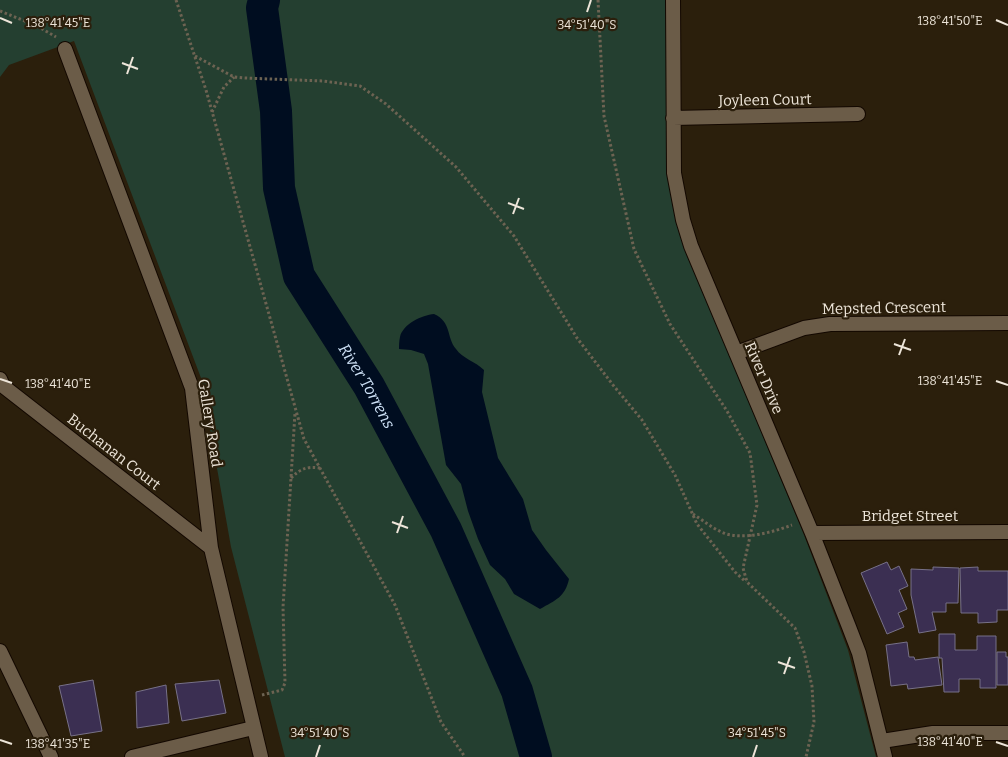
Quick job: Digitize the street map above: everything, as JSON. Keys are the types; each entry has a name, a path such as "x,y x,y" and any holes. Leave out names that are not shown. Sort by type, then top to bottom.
{"street":[{"name":"River Drive","path":"673,0 674,174 683,220 691,246 810,527 859,654 885,757"},
{"name":"Gallery Road","path":"65,49 192,388 211,548 261,757"},
{"name":"Joyleen Court","path":"673,118 858,114"},
{"name":"Mepsted Crescent","path":"736,353 804,328 830,324 1008,323"},
{"name":"Buchanan Court","path":"0,379 4,386 211,548"},
{"name":"Bridget Street","path":"810,527 1008,532"},
{"path":"0,651 51,757"},
{"path":"132,757 253,728"},
{"path":"882,740 933,733 1008,732"}],"path":[{"path":"176,0 212,112 304,439 395,605 441,722 465,757"},
{"path":"598,0 604,116 634,249 670,324 727,411 750,452 757,505 743,568 749,584"},
{"path":"0,11 36,26 60,40 65,49"},
{"path":"195,56 234,76 260,79 323,81 360,86 386,104 463,175 514,236 577,338 642,420 676,475 697,524 712,545 735,572 795,628 804,652 812,686 814,722 806,757"},
{"path":"212,112 224,87 234,76"},
{"path":"247,700 282,690 285,684 283,607 296,410"},
{"path":"291,479 298,471 309,466 320,468"},
{"path":"692,514 729,535 751,535 810,527"}],"green space":[{"path":"0,0 667,0 666,169 673,206 691,263 804,535 848,650 876,757 285,757 231,547 201,378 74,41 9,65 0,77"}],"water":[{"path":"434,314 444,321 453,344 459,352 484,370 482,392 498,458 523,499 532,530 569,579 562,594 540,609 514,594 505,579 490,565 478,539 461,484 446,465 428,364 424,354 399,349 402,332 409,324 424,316"}],"building":[{"path":"887,562 891,570 899,566 908,586 899,590 907,609 898,613 904,627 887,634 861,573"},
{"path":"933,567 959,568 958,603 946,603 946,612 932,612 936,630 919,633 911,595 911,569 933,570"},
{"path":"978,567 978,571 1008,571 1008,610 997,610 997,622 978,623 978,613 961,613 960,568"},
{"path":"939,634 955,634 955,650 977,650 977,636 996,636 996,688 980,688 980,679 959,679 959,692 944,692 942,658 939,658"},
{"path":"907,642 909,657 914,657 915,660 938,657 942,685 908,689 907,684 891,686 886,645"},
{"path":"997,652 1006,652 1006,657 1008,657 1008,685 997,685"},
{"path":"93,680 102,731 71,736 59,686"},
{"path":"219,680 226,713 182,721 175,684"},
{"path":"166,685 169,723 137,728 136,692"}],"waterway":[{"name":"River Torrens","path":"264,0 262,8 276,111 279,188 299,276 369,386 446,530 517,691 536,757"}]}
